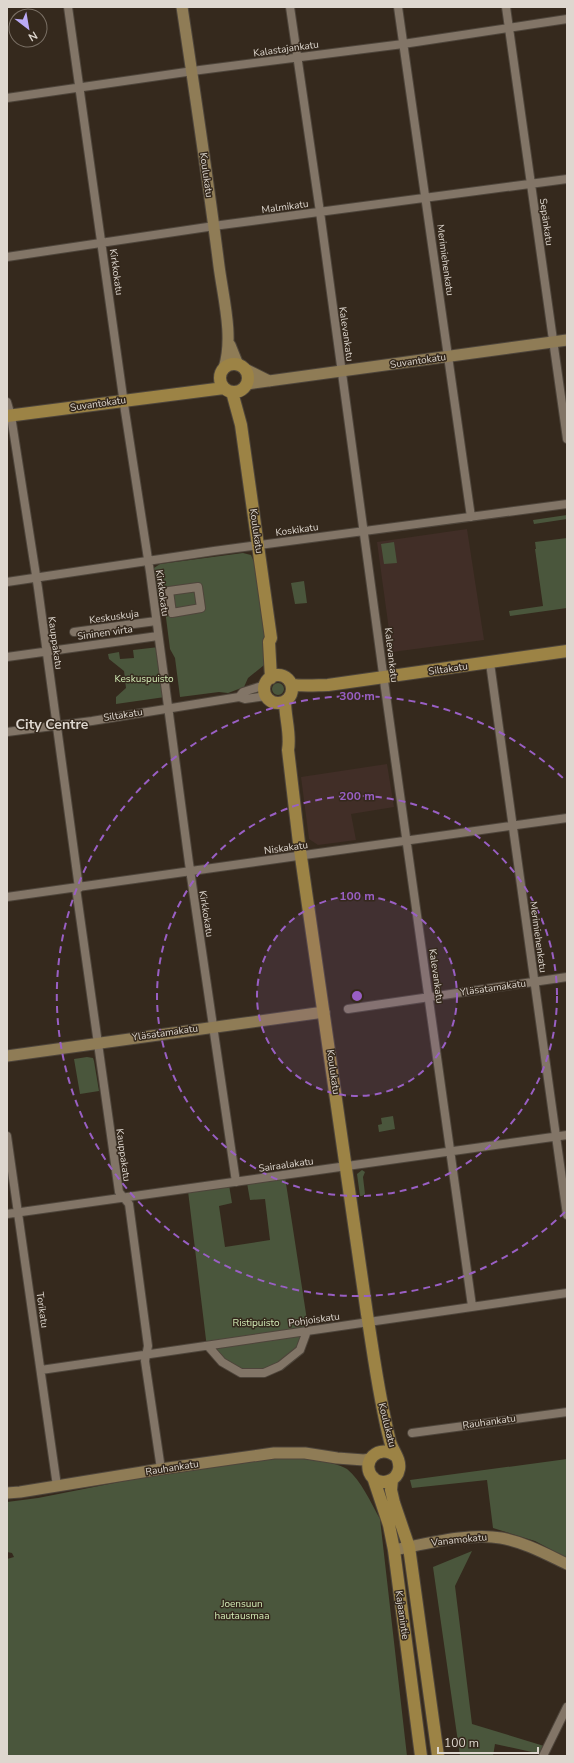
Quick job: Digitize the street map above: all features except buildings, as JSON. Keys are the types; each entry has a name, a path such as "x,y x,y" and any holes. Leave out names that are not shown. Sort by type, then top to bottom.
{"main road":[{"path":"230,365 242,367 248,378 236,389 220,383 222,372 230,365"},
{"name":"Suvantokatu","path":"189,393 210,384 222,372"},
{"name":"Suvantokatu","path":"9,416 123,400 236,389"},
{"name":"Koulukatu","path":"236,389 271,638 268,642 271,668 285,715 290,740 288,750 301,856 379,1393 382,1433 381,1444 374,1456"},
{"name":"Siltakatu","path":"278,690 314,684 328,686 567,651"},
{"name":"Koulukatu","path":"379,1393 390,1440 397,1457"},
{"path":"386,1451 397,1457 399,1470 392,1480 382,1482 371,1474 368,1465 374,1456 386,1451"},
{"name":"Kajaanintie","path":"371,1474 389,1525 394,1550 421,1756"},
{"name":"Kajaanintie","path":"392,1480 391,1490 394,1503 409,1547 438,1756"}],"street":[{"name":"Kirkkokatu","path":"68,7 123,400 148,561 190,871 236,1182"},
{"name":"Koulukatu","path":"182,7 229,343 228,355 222,372"},
{"name":"Kalevankatu","path":"290,7 320,212 341,372 472,1306"},
{"name":"Merimiehenkatu","path":"398,7 471,517"},
{"name":"Sepänkatu","path":"506,7 567,440"},
{"name":"Kalastajankatu","path":"7,98 297,57 403,44 567,19"},
{"name":"Malmikatu","path":"7,257 320,212 567,180"},
{"name":"Suvantokatu","path":"236,389 269,381 567,340"},
{"name":"Koulukatu","path":"229,343 242,367"},
{"path":"242,367 269,381"},
{"name":"Kauppakatu","path":"7,402 36,578 97,1043 119,1192 129,1204 148,1346 145,1361 161,1469"},
{"name":"Koskikatu","path":"7,582 258,545 567,504"},
{"path":"198,587 201,608 172,612 169,591 198,587"},
{"name":"Keskuskuja","path":"74,632 156,621"},
{"name":"Sininen virta","path":"7,657 158,636"},
{"name":"Merimiehenkatu","path":"490,663 567,1215"},
{"name":"Siltakatu","path":"7,732 56,726 239,697 243,692 278,690"},
{"name":"Niskakatu","path":"7,897 567,818"},
{"name":"Yläsatamakatu","path":"348,1009 567,977"},
{"name":"Yläsatamakatu","path":"7,1056 324,1012"},
{"name":"Sairaalakatu","path":"7,1214 567,1135"},
{"name":"Torikatu","path":"7,1136 57,1486"},
{"name":"Pohjoiskatu","path":"41,1370 567,1293"},
{"path":"208,1346 222,1362 241,1373 264,1373 280,1366 300,1350 307,1331"},
{"name":"Rauhankatu","path":"412,1433 567,1412"},
{"name":"Rauhankatu","path":"7,1493 274,1453 305,1453 364,1460 374,1456"},
{"name":"Rauhankatu","path":"337,1458 362,1466 371,1474"},
{"name":"Vanamokatu","path":"394,1550 457,1539 492,1537 528,1546 567,1564"},
{"path":"543,1756 567,1708"}],"shaded area":[{"path":"467,529 484,640 392,652 377,542"},
{"path":"387,764 394,807 351,814 356,840 318,845 309,839 301,777"}],"green space":[{"path":"567,515 567,519 534,524 533,520"},
{"path":"567,538 567,608 510,616 509,611 543,606 535,542"},
{"path":"394,542 397,563 384,564 381,544"},
{"path":"243,553 251,555 255,564 269,661 248,678 244,687 228,693 219,692 180,697 175,658 170,649 164,602 157,603 154,568 160,564"},
{"path":"304,581 307,603 295,604 291,583"},
{"name":"Keskuspuisto","path":"159,647 165,697 116,704 116,697 126,688 124,671 109,659 108,654 119,652 120,659 134,658 133,650"},
{"path":"276,683 280,683 284,689 280,695 276,695 272,691 272,687"},
{"path":"87,1057 93,1058 99,1091 80,1094 74,1059"},
{"path":"393,1116 395,1129 379,1132 378,1125 382,1124 381,1118"},
{"path":"362,1170 365,1172 363,1177 365,1194 360,1196 357,1174"},
{"name":"Ristipuisto","path":"285,1177 309,1333 282,1368 241,1375 207,1348 188,1191 229,1185 232,1203 219,1206 225,1247 270,1240 265,1199 250,1200 247,1183"},
{"name":"Joensuun hautausmaa","path":"279,1456 324,1461 347,1469 361,1485 380,1519 407,1756 7,1756 7,1559 14,1557 12,1553 7,1552 7,1502 38,1498 165,1473"},
{"path":"567,1459 567,1558 535,1541 493,1528 487,1480 412,1488 410,1480"},
{"path":"472,1551 455,1586 472,1724 544,1746 541,1754 495,1744 493,1756 460,1756 433,1567"}],"district":[{"name":"City Centre","path":"52,724"}]}
